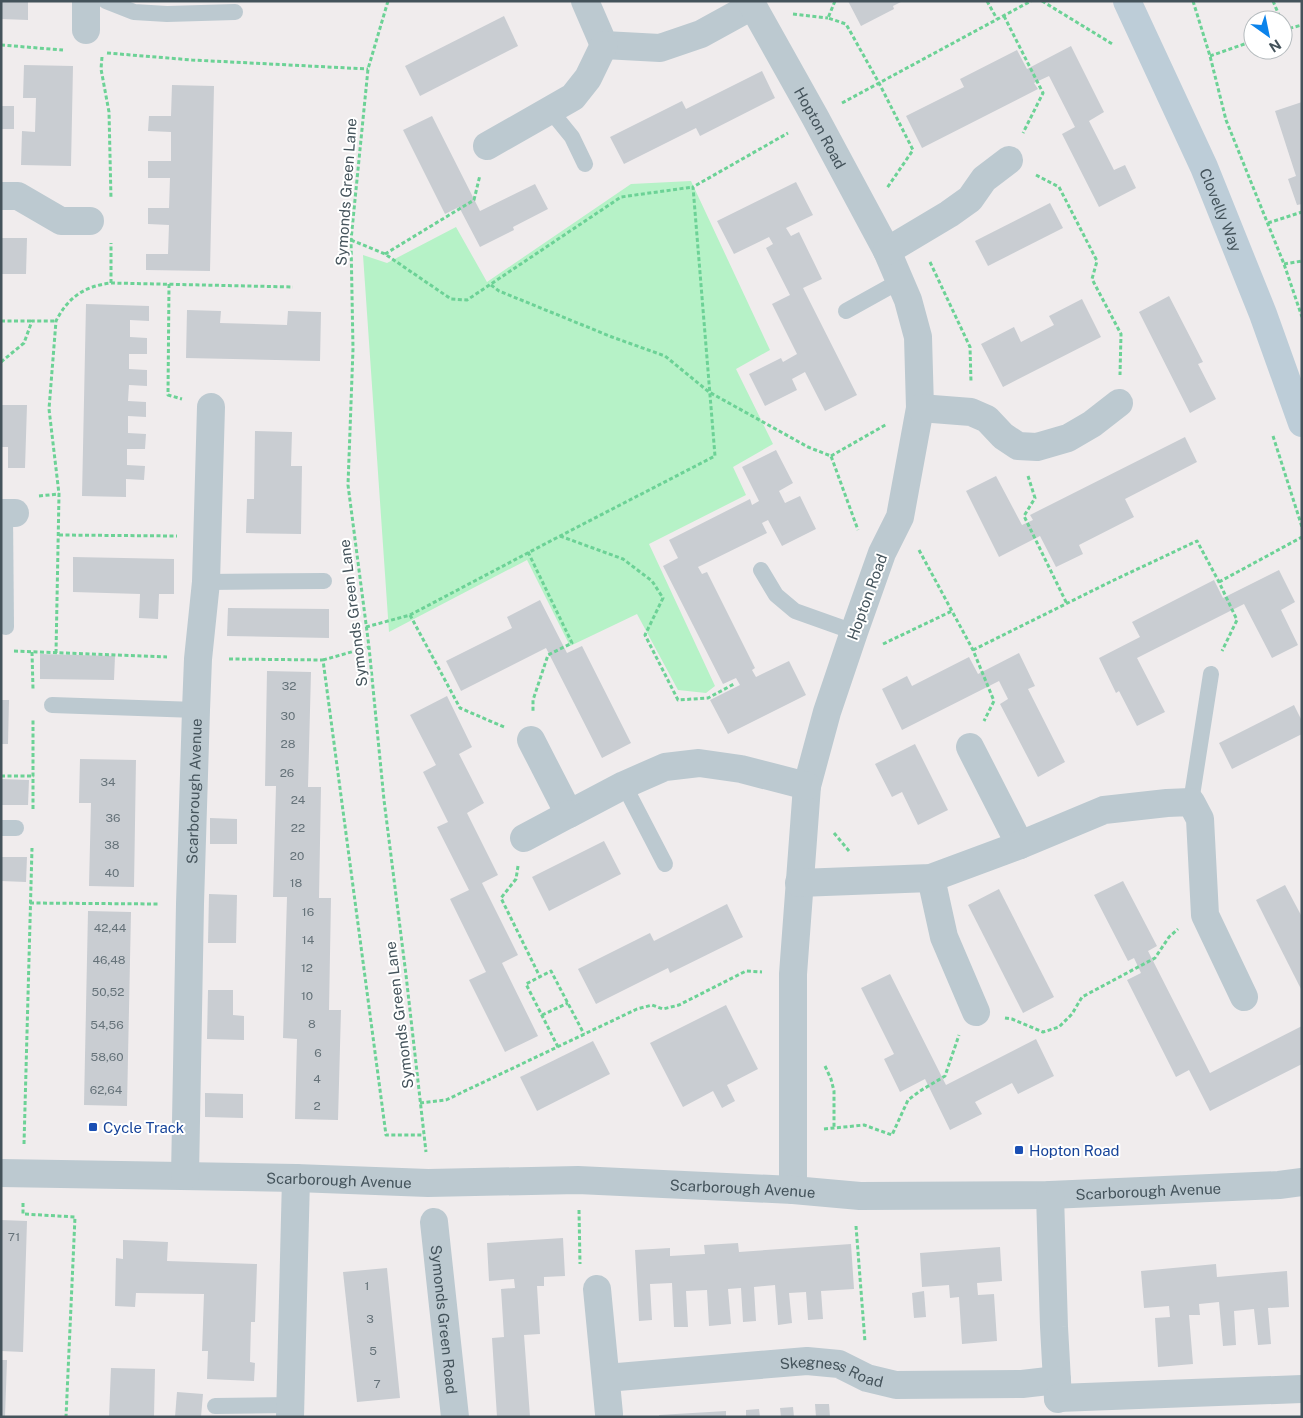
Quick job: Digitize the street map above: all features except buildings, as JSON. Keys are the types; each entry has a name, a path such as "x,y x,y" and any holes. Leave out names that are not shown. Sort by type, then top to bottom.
{"street":[{"path":"78,40 86,1"},
{"path":"487,146 574,97 588,78 604,45 585,1"},
{"name":"Clovelly Way","path":"1127,1 1204,167 1263,314 1302,423"},
{"name":"Hopton Road","path":"604,45 660,48 701,34 751,4 815,117 887,251 908,300 918,337 920,408 900,517 882,553 854,632 827,712 807,786 793,974 794,1190"},
{"path":"887,251 950,214 970,199 984,179 1008,160"},
{"path":"1,196 18,196 61,221 90,221"},
{"path":"920,408 972,412 987,419 1003,436 1018,446 1037,447 1068,438 1092,424 1119,403"},
{"name":"Scarborough Avenue","path":"185,1176 196,710 198,659 206,582 212,407"},
{"path":"531,740 569,814"},
{"path":"970,747 1020,845"},
{"path":"524,838 624,785 665,767 699,763 741,769 807,786"},
{"path":"799,883 931,878 1020,845 1104,810 1191,802 1200,819 1205,914 1244,996"},
{"path":"931,878 944,937 976,1012"},
{"name":"Scarborough Avenue","path":"12,1173 296,1178 428,1183 578,1180 794,1190 860,1196 1050,1196 1279,1185 1302,1182"},
{"path":"290,1411 296,1178"},
{"path":"1050,1196 1054,1327 1059,1398"},
{"name":"Symonds Green Road","path":"434,1222 455,1417"},
{"path":"597,1289 610,1414"},
{"name":"Skegness Road","path":"606,1378 807,1361 838,1364 867,1378 896,1385 1022,1384 1059,1398 1302,1389"}],"lane":[{"path":"106,1 134,12 167,14 235,12"},
{"path":"550,110 572,137 585,164"},
{"path":"846,311 900,281"},
{"path":"6,628 7,513"},
{"path":"761,570 776,595 795,611 854,632"},
{"path":"206,582 324,581"},
{"path":"1191,802 1211,674"},
{"path":"52,705 196,710"},
{"path":"624,785 665,864"},
{"path":"215,1406 290,1411"}],"path":[{"name":"Symonds Green Lane","path":"388,1 368,69 351,240 353,349 348,485 369,647 384,800 424,1135 428,1183"},
{"path":"987,1 997,19"},
{"path":"351,240 385,254 451,299 467,300 621,197 692,187 815,117 1031,1"},
{"path":"1042,1 1121,50"},
{"path":"1193,1 1210,56 1226,120 1284,264 1302,317"},
{"path":"786,13 828,18"},
{"path":"1004,16 1043,93 1008,160 1059,187 1097,261 1092,278 1121,334 1119,403"},
{"path":"1,45 78,40"},
{"path":"1210,56 1243,44"},
{"path":"111,201 110,112 101,68 102,53 192,60 368,69"},
{"path":"385,254 474,200 487,146"},
{"path":"366,627 410,614 715,456 692,187"},
{"path":"1268,223 1302,212"},
{"path":"111,238 111,284"},
{"path":"1284,264 1302,261"},
{"path":"169,284 168,395 212,407"},
{"path":"56,653 59,494 49,409 56,321 62,308 84,290 97,285 169,284 293,287"},
{"path":"491,284 499,291 612,337 665,356 709,392 808,447 831,456 864,545 882,553"},
{"path":"1,321 56,321"},
{"path":"1,362 24,343 32,322"},
{"path":"831,456 920,408"},
{"path":"1271,430 1302,527"},
{"path":"1018,446 1035,498 1024,516 1067,604"},
{"path":"900,517 973,650 994,701 970,747"},
{"path":"59,534 208,536"},
{"path":"560,536 623,559 652,581 663,598 645,635 678,700 708,698 734,684"},
{"path":"1219,582 1302,537"},
{"path":"973,650 1197,541 1237,620 1211,674"},
{"path":"410,614 460,708 531,740 533,700 548,656 572,643 528,552"},
{"path":"9,651 198,659 323,660 369,647"},
{"path":"32,652 33,690"},
{"path":"323,660 386,1135 424,1135"},
{"path":"32,815 34,776 33,719"},
{"path":"1,776 34,776"},
{"path":"524,838 516,879 501,898 540,976"},
{"path":"32,845 30,903 12,1173 23,1214 75,1217 66,1417"},
{"path":"30,903 190,904"},
{"path":"794,1132 864,1125 892,1135 908,1100 945,1076 961,1029 976,1012 1012,1019 1044,1032 1059,1028 1072,1014 1082,997 1156,958 1169,936 1205,914"},
{"path":"558,1047 526,984 540,976 551,971 584,1034"},
{"path":"420,1103 446,1100 637,1009 652,1005 663,1009 678,1005 746,971 793,974"},
{"path":"542,1015 568,1003"},
{"path":"578,1180 580,1270 597,1289"},
{"path":"860,1196 856,1228 867,1378"}],"green space":[{"path":"691,181 770,350 736,369 773,444 733,467 746,495 649,544 715,686 706,693 678,690 637,614 570,646 527,560 389,632 363,255 387,263 456,227 487,282 631,184"}],"place":[{"name":"Cycle Track","path":"93,1127"},
{"name":"Hopton Road","path":"1019,1150"}]}
